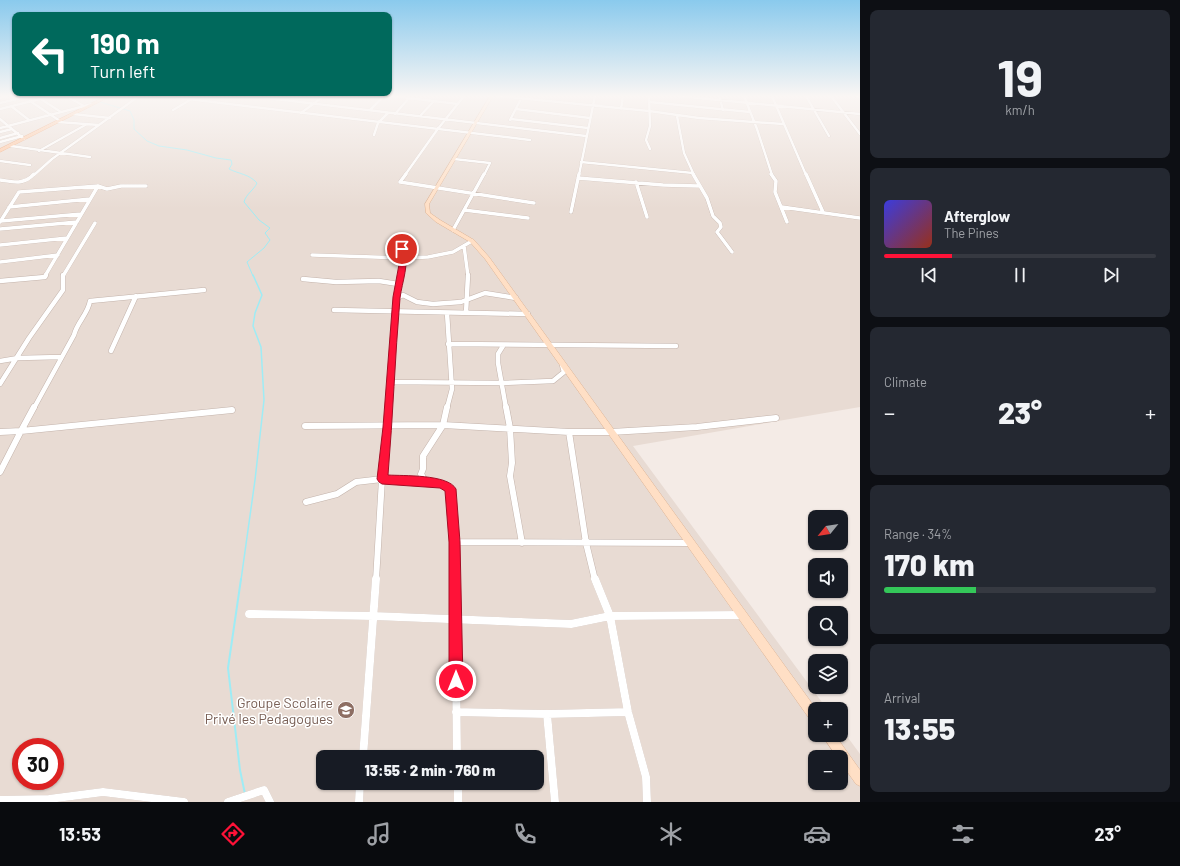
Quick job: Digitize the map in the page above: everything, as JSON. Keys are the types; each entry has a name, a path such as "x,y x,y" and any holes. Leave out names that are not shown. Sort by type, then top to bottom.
{"main road":[{"path":"0,151 33,133"}],"street":[{"path":"0,138 16,133"},
{"path":"18,133 23,138"},
{"path":"39,151 70,133"},
{"path":"0,180 24,182 87,133"},
{"path":"435,133 400,182 436,189 534,203"},
{"path":"470,133 427,204 428,213 438,221 472,240 487,258 808,707"},
{"path":"474,133 530,140"},
{"path":"566,133 586,136 571,212"},
{"path":"648,133 646,140 650,149"},
{"path":"680,133 684,153 699,186 707,198 713,216 720,223 721,227 717,232 732,252"},
{"path":"758,133 765,158 772,176 776,181 775,192 787,222"},
{"path":"786,133 823,212"},
{"path":"0,142 23,138"},
{"path":"10,146 90,157"},
{"path":"453,230 490,163 454,159"},
{"path":"0,161 30,165"},
{"path":"582,162 693,173"},
{"path":"578,178 663,185 699,186"},
{"path":"636,182 647,217"},
{"path":"0,281 45,277 98,186"},
{"path":"0,221 19,192 98,186 106,189 122,186 146,186"},
{"path":"9,207 90,200"},
{"path":"782,207 860,218"},
{"path":"464,210 528,218"},
{"path":"0,221 81,214"},
{"path":"0,229 77,222"},
{"path":"0,384 18,358 29,338 63,290 63,275 95,223"},
{"path":"364,750 374,616 382,479 388,427 398,284 403,258 402,249 404,237"},
{"path":"0,245 67,238"},
{"path":"312,255 403,258 428,257 453,252 472,240"},
{"path":"464,246 468,271 466,313"},
{"path":"0,262 58,255"},
{"path":"304,279 347,282 359,280 388,280 398,284"},
{"path":"0,472 74,335 75,326 88,311 90,301 204,290"},
{"path":"397,298 403,295 417,302 433,304 461,302 485,293 516,298"},
{"path":"111,351 136,296"},
{"path":"334,310 528,314"},
{"path":"425,481 421,474 423,469 423,456 443,425 452,389 450,382 447,313"},
{"path":"448,344 503,346 676,346"},
{"path":"503,346 498,354 498,363 510,428 512,463 510,476 522,543"},
{"path":"0,361 18,358 61,357"},
{"path":"390,382 553,382 564,372 562,362"},
{"path":"0,432 232,410"},
{"path":"305,426 388,427 443,425 569,432 611,432 697,427 776,418"},
{"path":"569,432 586,543 596,582 610,616 628,712 646,777 647,802"},
{"path":"306,502 337,494 356,482 382,479 442,483 450,489 454,542 457,750"},
{"path":"454,542 691,543"},
{"path":"249,614 374,616 571,624 610,616 743,615"},
{"path":"456,712 547,714 628,712"},
{"path":"547,714 555,802"},
{"path":"833,742 860,780"},
{"path":"228,802 264,790 270,802"},
{"path":"359,802 360,790"},
{"path":"458,790 458,802"},
{"path":"0,800 49,800 103,792 140,799 184,802"}],"shaded area":[{"path":"0,133 860,133 860,407 633,446 808,683 808,694 816,694 822,702 808,702 808,742 848,742 848,738 860,754 860,802 0,802"}],"waterway":[{"path":"139,133 147,141 159,146 187,150 216,158 231,160 232,164 229,169 247,176 257,183 244,202 259,220 270,228 265,233 270,240 264,248 247,262 253,276"},
{"path":"241,580 255,480 264,400 261,347 253,326 255,313 262,295 253,275"},
{"path":"241,579 228,668 240,770 245,794"}],"place":[{"name":"Groupe Scolaire Privé les Pedagogues","path":"346,710"}],"route":[{"path":"402,249 402,258 404,258 397,297 388,427 382,479 442,483 450,489 454,542 456,681"}]}
